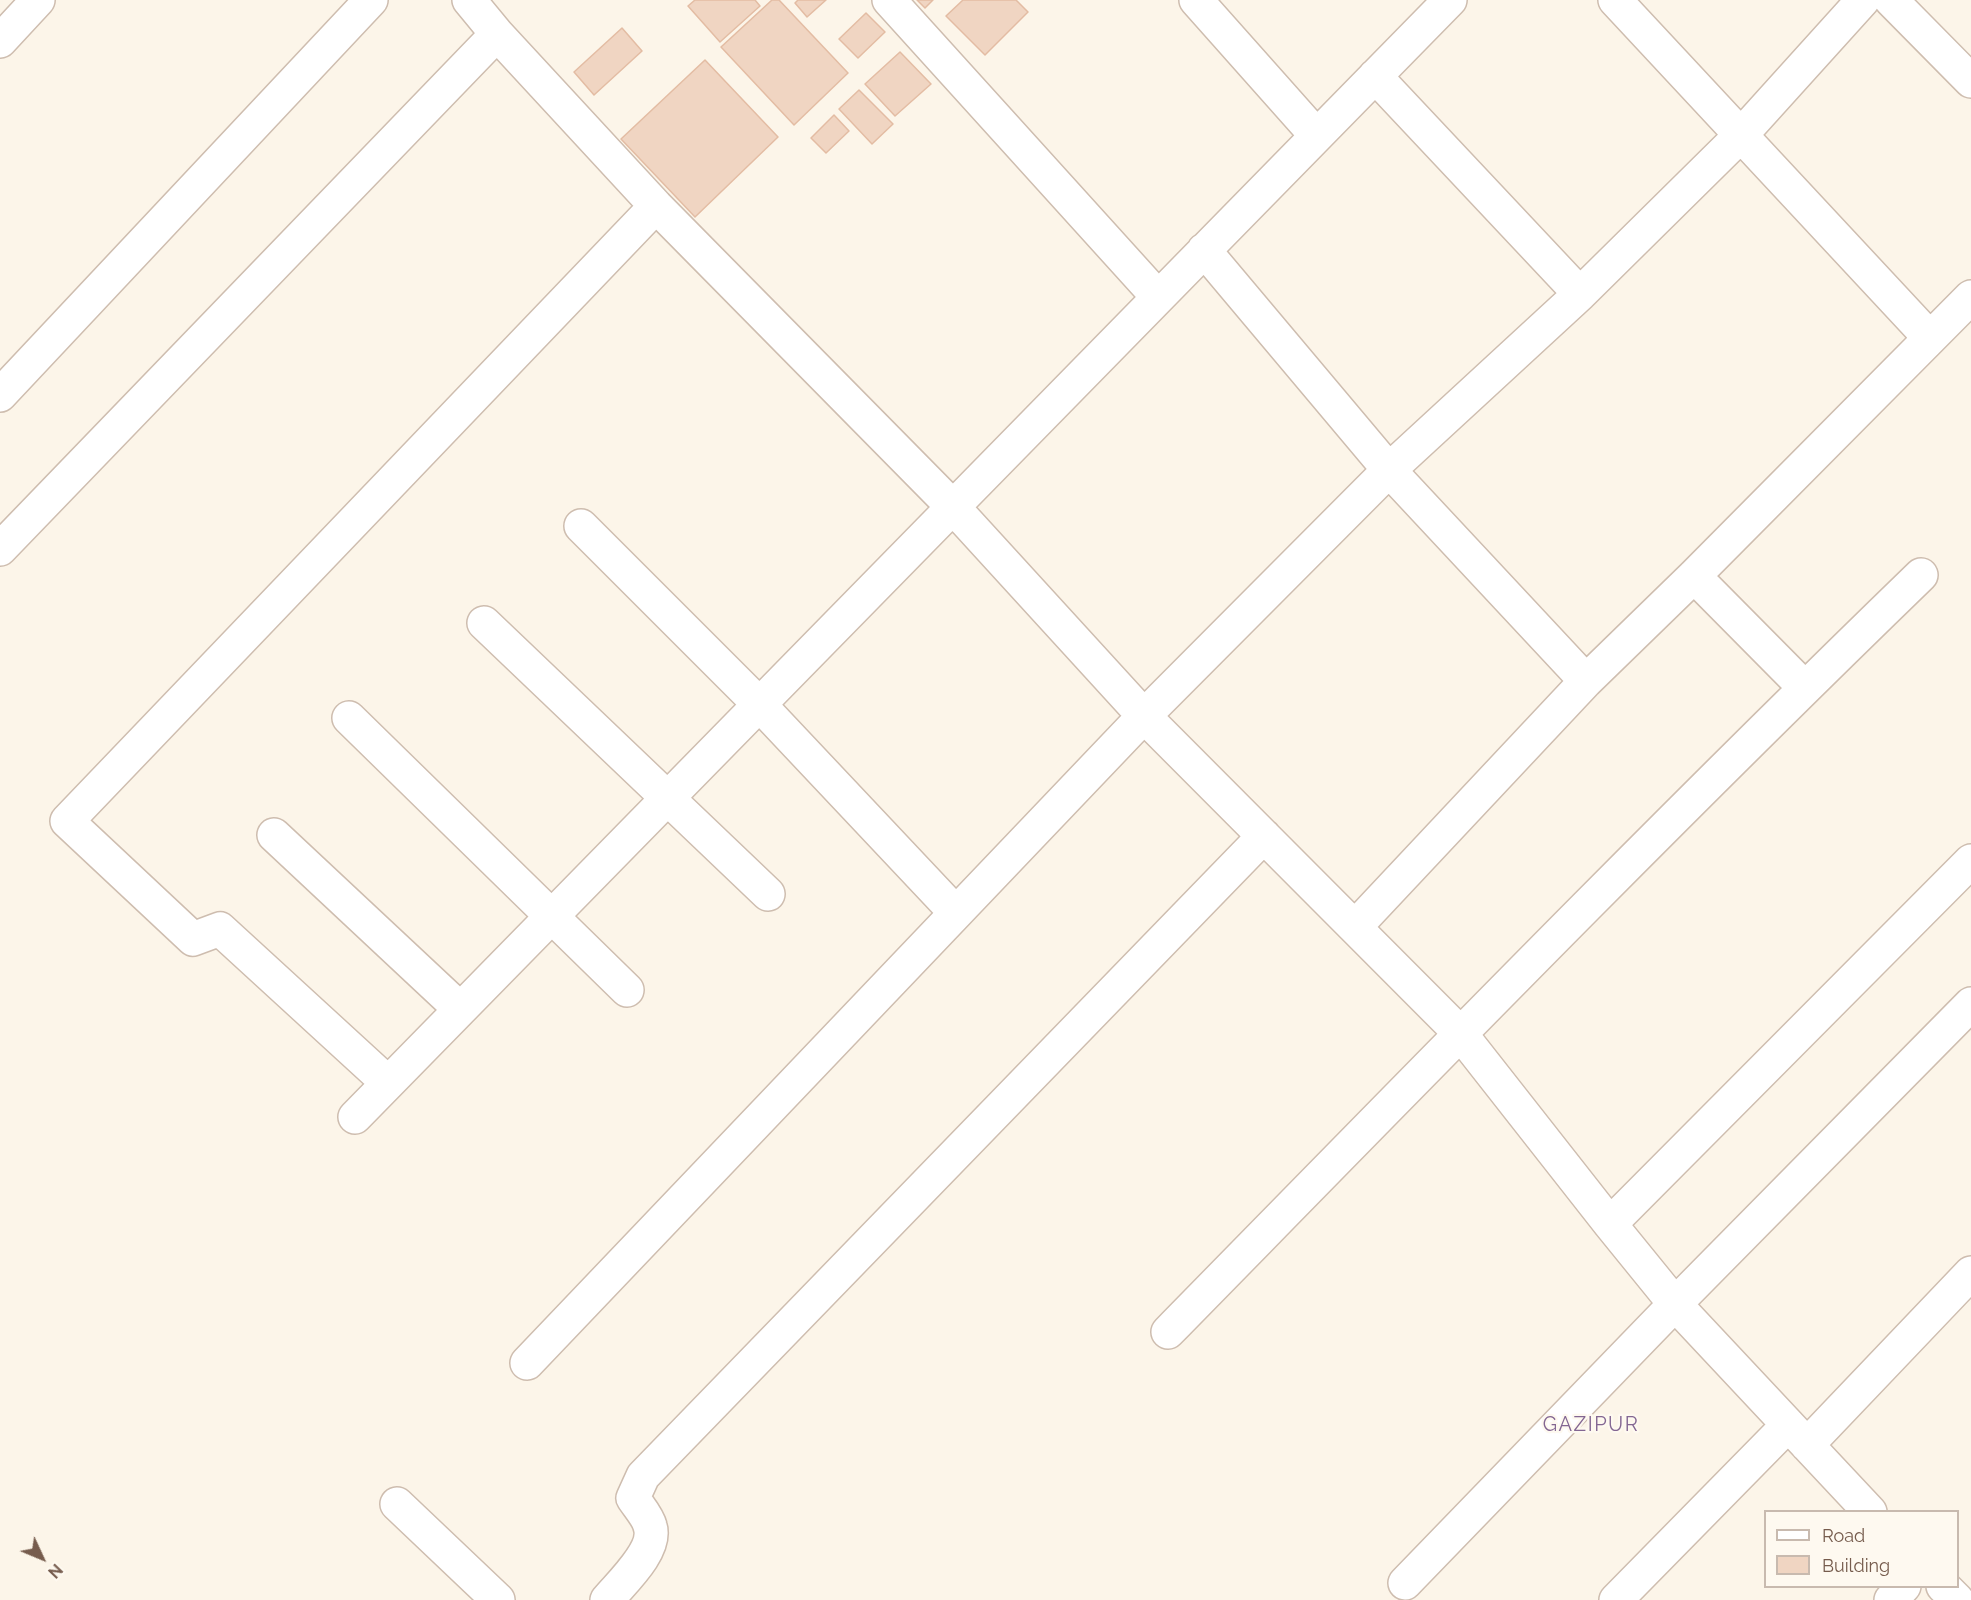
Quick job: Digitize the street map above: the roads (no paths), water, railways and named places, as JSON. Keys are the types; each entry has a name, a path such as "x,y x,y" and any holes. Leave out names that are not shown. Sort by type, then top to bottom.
{"street":[{"path":"0,41 38,0"},
{"path":"0,395 371,0"},
{"path":"469,0 497,34 656,206 953,507 1144,716 1460,1034 1675,1304 1868,1510"},
{"path":"889,0 1158,297"},
{"path":"1196,0 1316,135"},
{"path":"355,1117 1450,0"},
{"path":"1615,0 1930,338"},
{"path":"526,1363 1144,716 1389,470 1580,294 1741,135 1863,0"},
{"path":"1892,0 1971,81"},
{"path":"0,549 497,34"},
{"path":"1375,76 1580,294"},
{"path":"388,1083 220,929 193,939 67,821 656,206"},
{"path":"1204,250 1389,470 1586,681"},
{"path":"1355,927 1586,681 1694,576 1971,297"},
{"path":"581,526 759,704 956,913"},
{"path":"1167,1332 1804,688 1921,575"},
{"path":"1694,576 1804,688"},
{"path":"484,623 768,894"},
{"path":"349,718 627,990"},
{"path":"274,835 460,1010"},
{"path":"607,1600 638,1564 649,1545 651,1527 633,1498 643,1476 1264,836"},
{"path":"1610,1224 1971,861"},
{"path":"1405,1583 1675,1304 1971,1004"},
{"path":"1616,1600 1798,1435 1971,1273"},
{"path":"397,1504 498,1600"},
{"path":"1891,1600 1903,1588"},
{"path":"1944,1588 1957,1600"}],"district":[{"name":"GAZIPUR","path":"1591,1425"}]}
